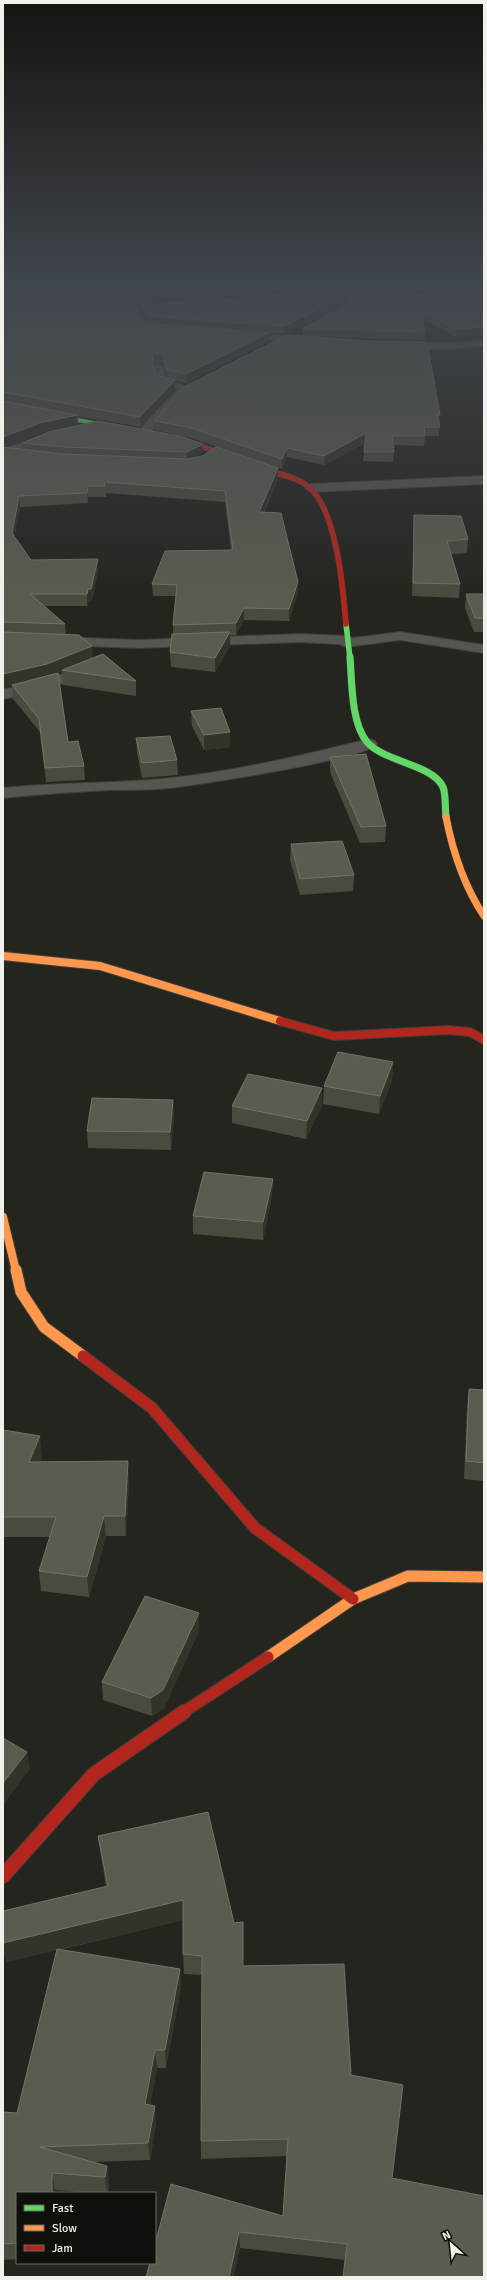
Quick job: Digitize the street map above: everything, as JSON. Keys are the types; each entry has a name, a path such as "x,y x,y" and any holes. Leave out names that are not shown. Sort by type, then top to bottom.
{"street":[{"path":"137,431 152,422 181,391"},
{"path":"3,406 161,436 217,451 289,477 311,488 484,480"},
{"path":"72,431 100,424"},
{"path":"3,454 58,434"},
{"path":"203,459 217,451"},
{"path":"3,454 24,457"},
{"path":"311,488 328,516 341,578 357,726 369,744 388,757 417,767 439,780 443,787 452,841 468,893 484,916"},
{"path":"3,639 139,644 299,638 347,641 400,636 484,649"},
{"path":"3,694 29,690 85,671 139,644"},
{"path":"3,792 48,788 169,783 249,770 348,751 369,744"},
{"path":"3,956 44,959 100,966 220,1001 314,1032 334,1036 448,1030 470,1032 484,1040"},
{"path":"3,1217 21,1292 44,1327 152,1408 255,1528 353,1599"},
{"path":"3,1876 28,1846 94,1774 198,1702 294,1641 353,1599 408,1576 484,1577"}],"building":[{"path":"3,391 164,391 140,417"},
{"path":"180,391 436,391 440,415 437,415 440,427 424,427 425,436 392,436 394,452 364,452 366,433 324,456 287,448 282,459 188,427 154,421"},
{"path":"3,401 77,415 40,423 3,437"},
{"path":"98,421 180,436 203,444 187,452 64,447 22,443 49,432"},
{"path":"3,447 63,454 187,459 202,456 216,447 278,468 259,512 281,513 298,582 289,609 244,608 236,623 173,625 177,585 152,584 165,551 233,550 225,491 104,482 105,486 88,486 87,493 19,496 12,533 31,560 98,559 91,589 88,589 87,594 30,594 65,624 3,622"},
{"path":"414,515 461,516 468,539 447,541 460,584 413,583"},
{"path":"466,594 484,594 484,618 475,618"},
{"path":"3,632 79,635 92,646 47,664 3,674"},
{"path":"230,632 215,658 170,652 172,634"},
{"path":"103,654 136,681 62,670"},
{"path":"58,673 68,742 78,741 84,766 45,768 39,719 12,685"},
{"path":"221,708 230,732 204,735 191,711"},
{"path":"170,736 177,760 142,763 136,738"},
{"path":"366,754 386,826 361,827 330,757"},
{"path":"342,841 354,875 300,879 291,844"},
{"path":"338,1052 393,1062 380,1096 324,1086"},
{"path":"248,1074 322,1088 307,1121 232,1106"},
{"path":"92,1098 173,1100 170,1132 87,1131"},
{"path":"204,1172 273,1179 263,1222 193,1216"},
{"path":"469,1389 484,1390 484,1463 466,1461"},
{"path":"3,1430 40,1436 29,1462 128,1461 125,1516 104,1516 87,1577 39,1571 56,1517 3,1517"},
{"path":"145,1596 199,1613 163,1690 151,1698 102,1682"},
{"path":"3,1738 27,1752 3,1783"},
{"path":"208,1812 234,1923 243,1922 243,1966 344,1964 351,2075 403,2085 392,2178 484,2196 484,2277 343,2277 347,2244 239,2232 229,2277 146,2277 150,2264 156,2264 156,2240 171,2184 283,2216 288,2139 201,2141 202,1956 183,1954 183,1900 3,1943 3,1911 108,1886 98,1836"},
{"path":"57,1949 180,1969 165,2050 155,2050 145,2104 155,2106 148,2143 40,2147 107,2166 105,2177 52,2173 52,2192 16,2192 16,2243 3,2244 3,2112 17,2113"}],"traffic: fast":[{"path":"3,406 120,428"},
{"path":"346,624 357,725 367,742 377,751 418,768 436,779 443,787 446,817"}],"traffic: slow":[{"path":"446,817 459,869 470,893 484,916"},
{"path":"3,956 100,966 280,1021"},
{"path":"3,1217 21,1292 44,1327 83,1356"},
{"path":"268,1657 353,1599 408,1576 484,1577"}],"traffic: jam":[{"path":"173,438 296,479 310,488 319,498 332,531 340,572 346,624"},
{"path":"280,1021 334,1036 448,1030 470,1032 484,1040"},
{"path":"83,1356 152,1408 255,1528 353,1599"},
{"path":"3,1876 94,1774 198,1702 268,1657"}]}
